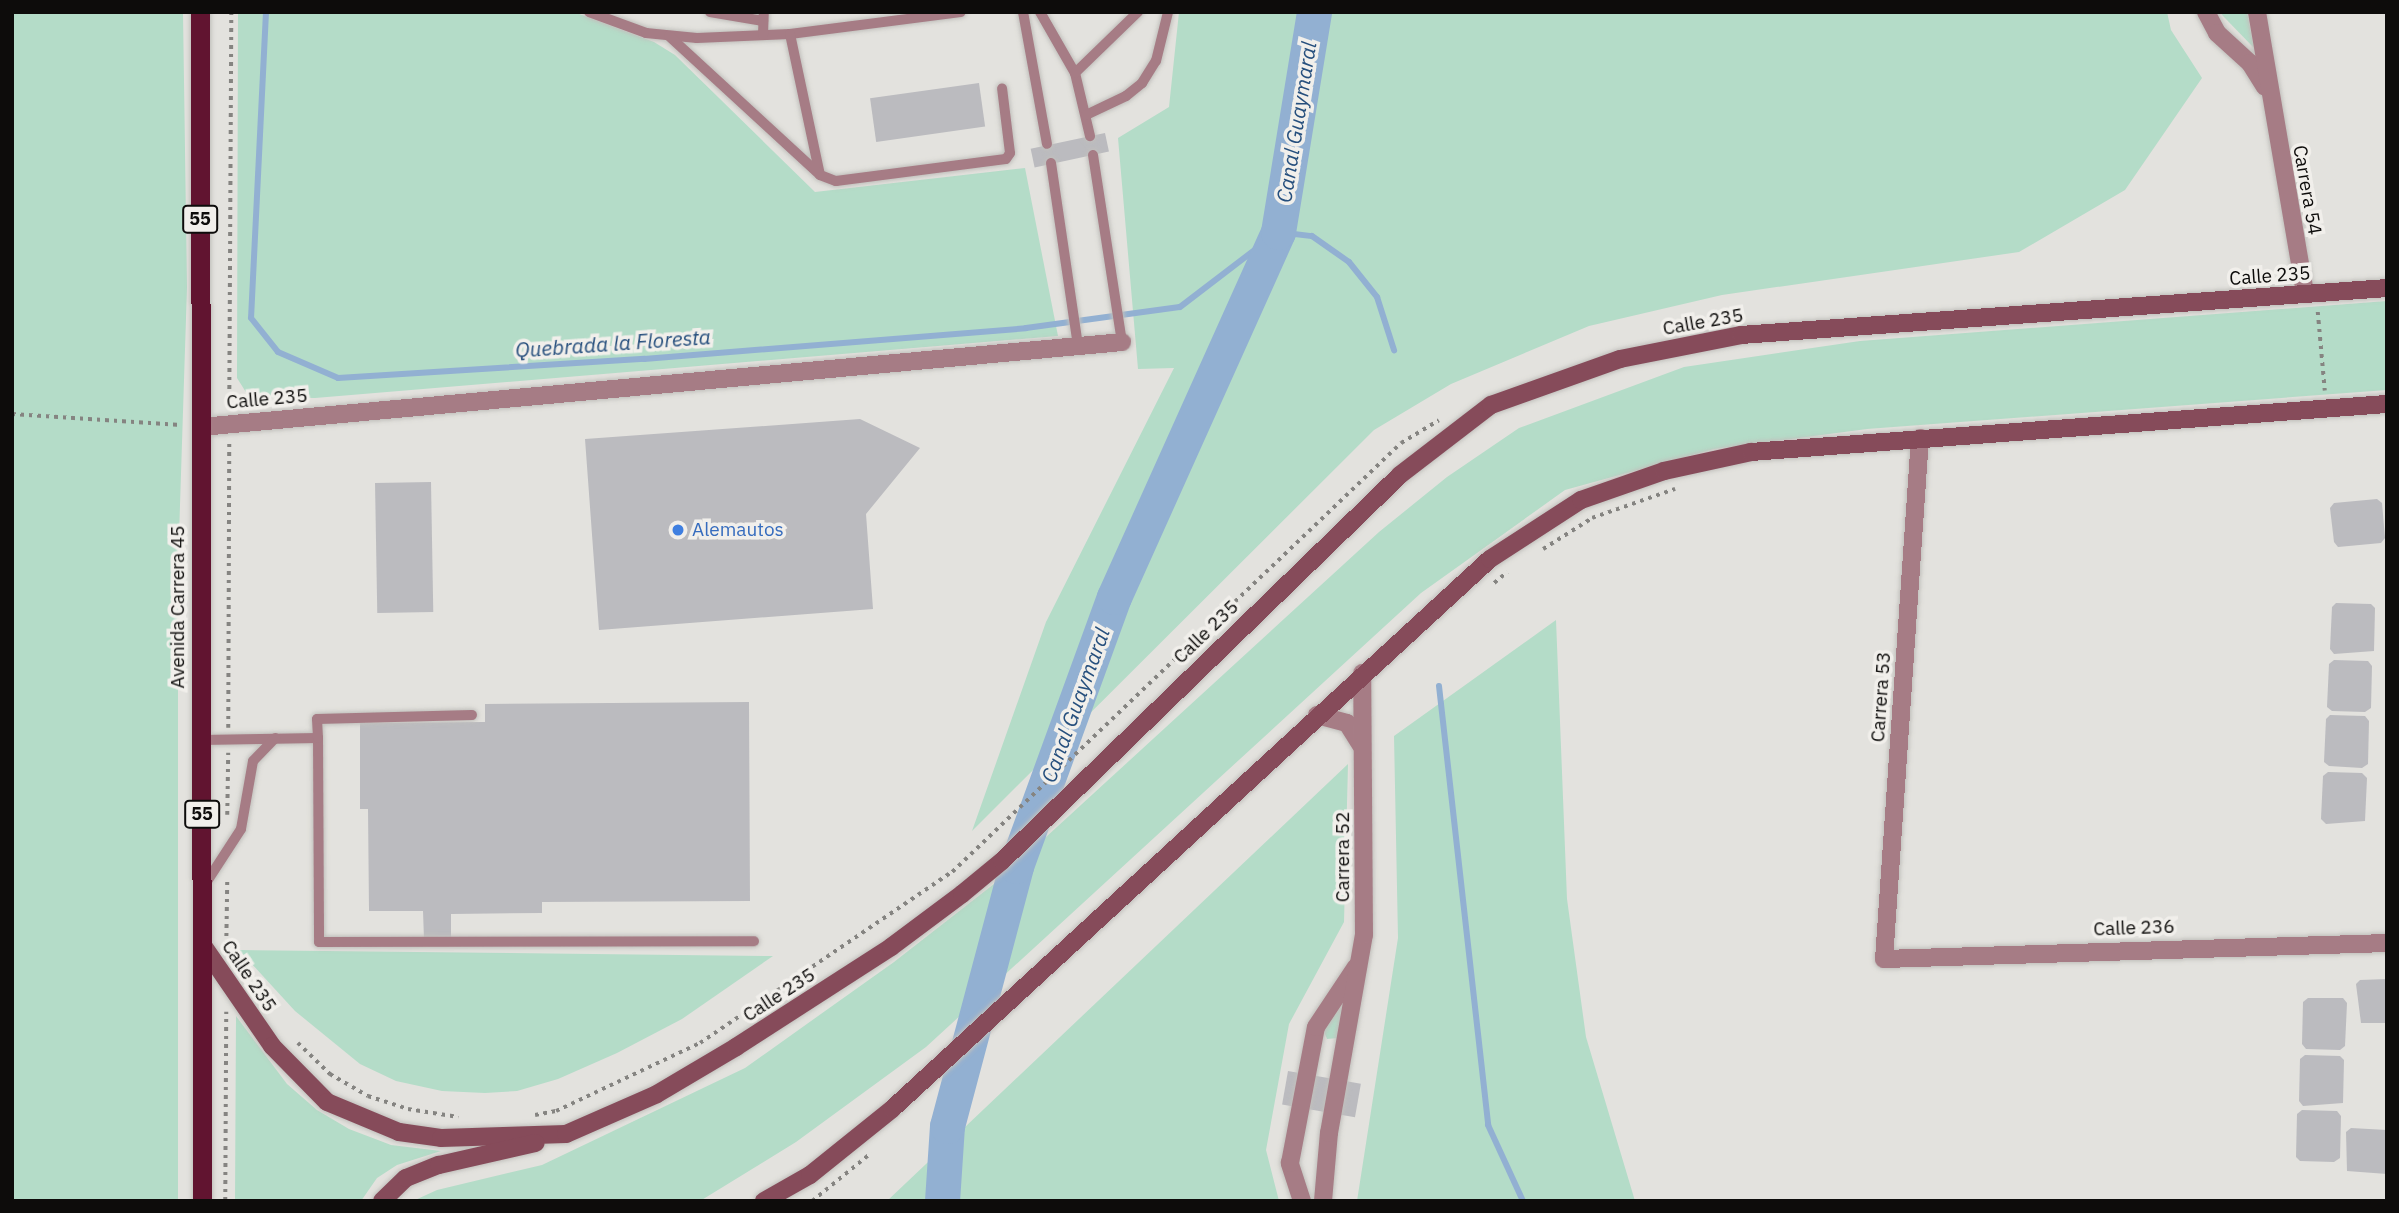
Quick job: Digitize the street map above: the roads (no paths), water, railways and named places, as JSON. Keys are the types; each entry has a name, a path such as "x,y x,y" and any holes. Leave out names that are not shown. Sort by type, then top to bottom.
{"highway":[{"name":"Avenida Carrera 45","path":"200,12 202,1201"}],"main road":[{"name":"Calle 235","path":"202,944 226,982 297,1076 327,1102 363,1121 441,1138 566,1134 657,1094 824,991 891,947 1002,861 1400,475 1491,405 1620,359 1741,335 2311,300 2387,288"},
{"path":"764,1201 810,1175 892,1109 1362,673 1490,559 1581,500 1664,471 1751,452 2387,404"},
{"path":"382,1201 406,1178 439,1165 500,1154 566,1134"}],"street":[{"name":"Carrera 54","path":"2206,12 2217,33 2250,63 2269,92"},
{"name":"Carrera 54","path":"2257,12 2269,92 2311,300"},
{"name":"Calle 235","path":"201,427 1122,342"},
{"name":"Carrera 53","path":"1884,959 1920,438"},
{"name":"Carrera 52","path":"1323,1201 1364,935 1362,673"},
{"name":"Carrera 52","path":"1317,715 1347,723 1363,753"},
{"name":"Calle 236","path":"1884,959 2387,943"},
{"name":"Carrera 52","path":"1302,1201 1290,1163 1316,1027 1360,961"},
{"path":"1316,1027 1319,1041 1328,1048 1339,1044 1347,1032"}],"lane":[{"path":"589,12 646,33 669,35 790,34 961,12"},
{"path":"710,12 764,17 763,35"},
{"path":"1023,12 1047,144"},
{"path":"1041,12 1075,73 1090,136"},
{"path":"1075,73 1138,12"},
{"path":"1086,115 1142,83 1156,61 1168,12"},
{"path":"790,34 820,175"},
{"path":"669,35 820,175 844,181 1006,159 1010,153 1002,88"},
{"path":"1093,155 1122,342"},
{"path":"1051,163 1079,345"},
{"path":"472,715 317,719 319,942 754,941"},
{"path":"202,890 241,828 253,761 275,738"},
{"path":"202,740 318,738"}],"waterway":[{"name":"Quebrada la Floresta","path":"266,12 251,318 278,352 338,378 644,359 1026,328 1180,307 1278,232 1312,236 1349,262 1377,297 1394,350"},
{"name":"Canal Guaymaral","path":"942,1201 947,1126 1016,866 1114,597 1278,232 1314,12"},
{"name":"Canal Guaymaral","path":"1439,686 1488,1125 1523,1201"}],"place":[{"name":"Alemautos","path":"678,530"}]}
